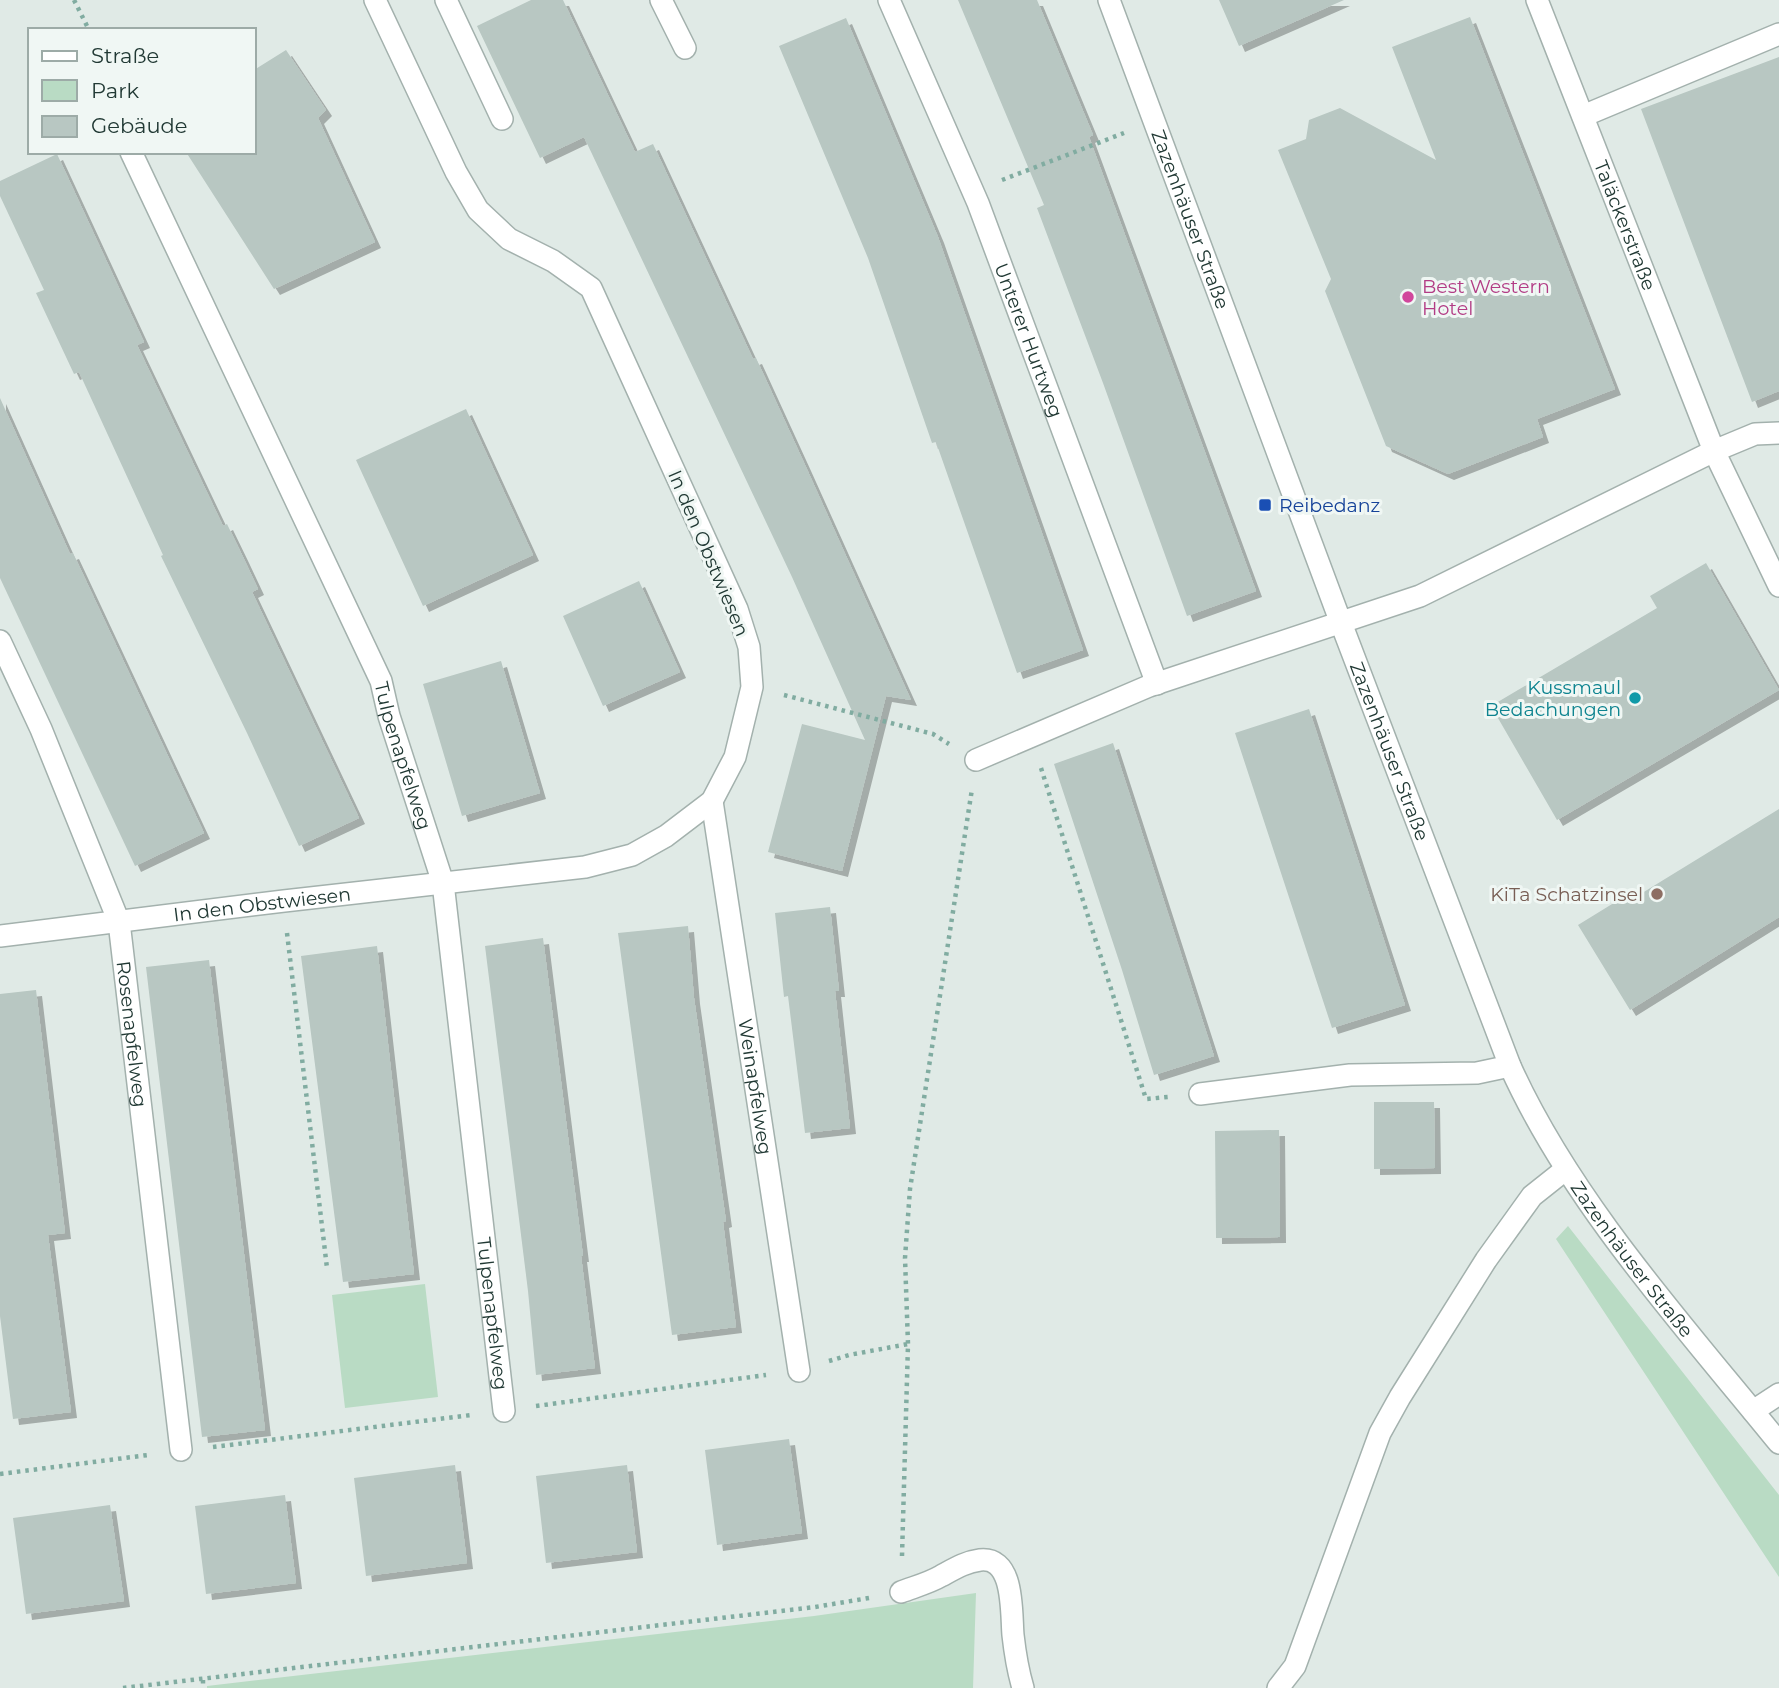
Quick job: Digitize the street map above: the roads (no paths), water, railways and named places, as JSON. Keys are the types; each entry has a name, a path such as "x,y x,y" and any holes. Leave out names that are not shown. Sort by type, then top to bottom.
{"street":[{"name":"In den Obstwiesen","path":"0,936 585,867 632,855 666,836 712,801 736,757 752,687 749,647 737,609 591,288 553,261 509,239 478,210 456,172 375,0"},
{"path":"446,0 502,119"},
{"path":"662,0 685,48"},
{"name":"Unterer Hurtweg","path":"888,0 973,191 1157,684"},
{"name":"Zazenhäuser Straße","path":"1109,0 1341,623 1510,1066 1529,1108 1566,1169 1637,1266 1779,1443"},
{"name":"Taläckerstraße","path":"1537,0 1714,451 1779,586"},
{"path":"1583,117 1779,34"},
{"name":"Tulpenapfelweg","path":"132,154 381,681 389,716 443,883 504,1411"},
{"path":"976,760 1157,684 1420,596 1714,451 1755,434 1779,433"},
{"name":"Rosenapfelweg","path":"0,641 41,729 120,922 181,1450"},
{"name":"Weinapfelweg","path":"712,801 799,1371"},
{"path":"1200,1094 1350,1075 1477,1073 1510,1066"},
{"path":"1278,1688 1295,1666 1380,1433 1486,1260 1532,1196 1566,1169"},
{"path":"1753,1411 1779,1394"},
{"path":"901,1592 940,1577 954,1567 978,1560 989,1560 999,1566 1007,1578 1013,1637 1023,1688"}],"place":[{"name":"Best Western Hotel","path":"1408,297"},
{"name":"Reibedanz","path":"1265,505"},
{"name":"Kussmaul Bedachungen","path":"1635,698"},
{"name":"KiTa Schatzinsel","path":"1657,894"}]}
